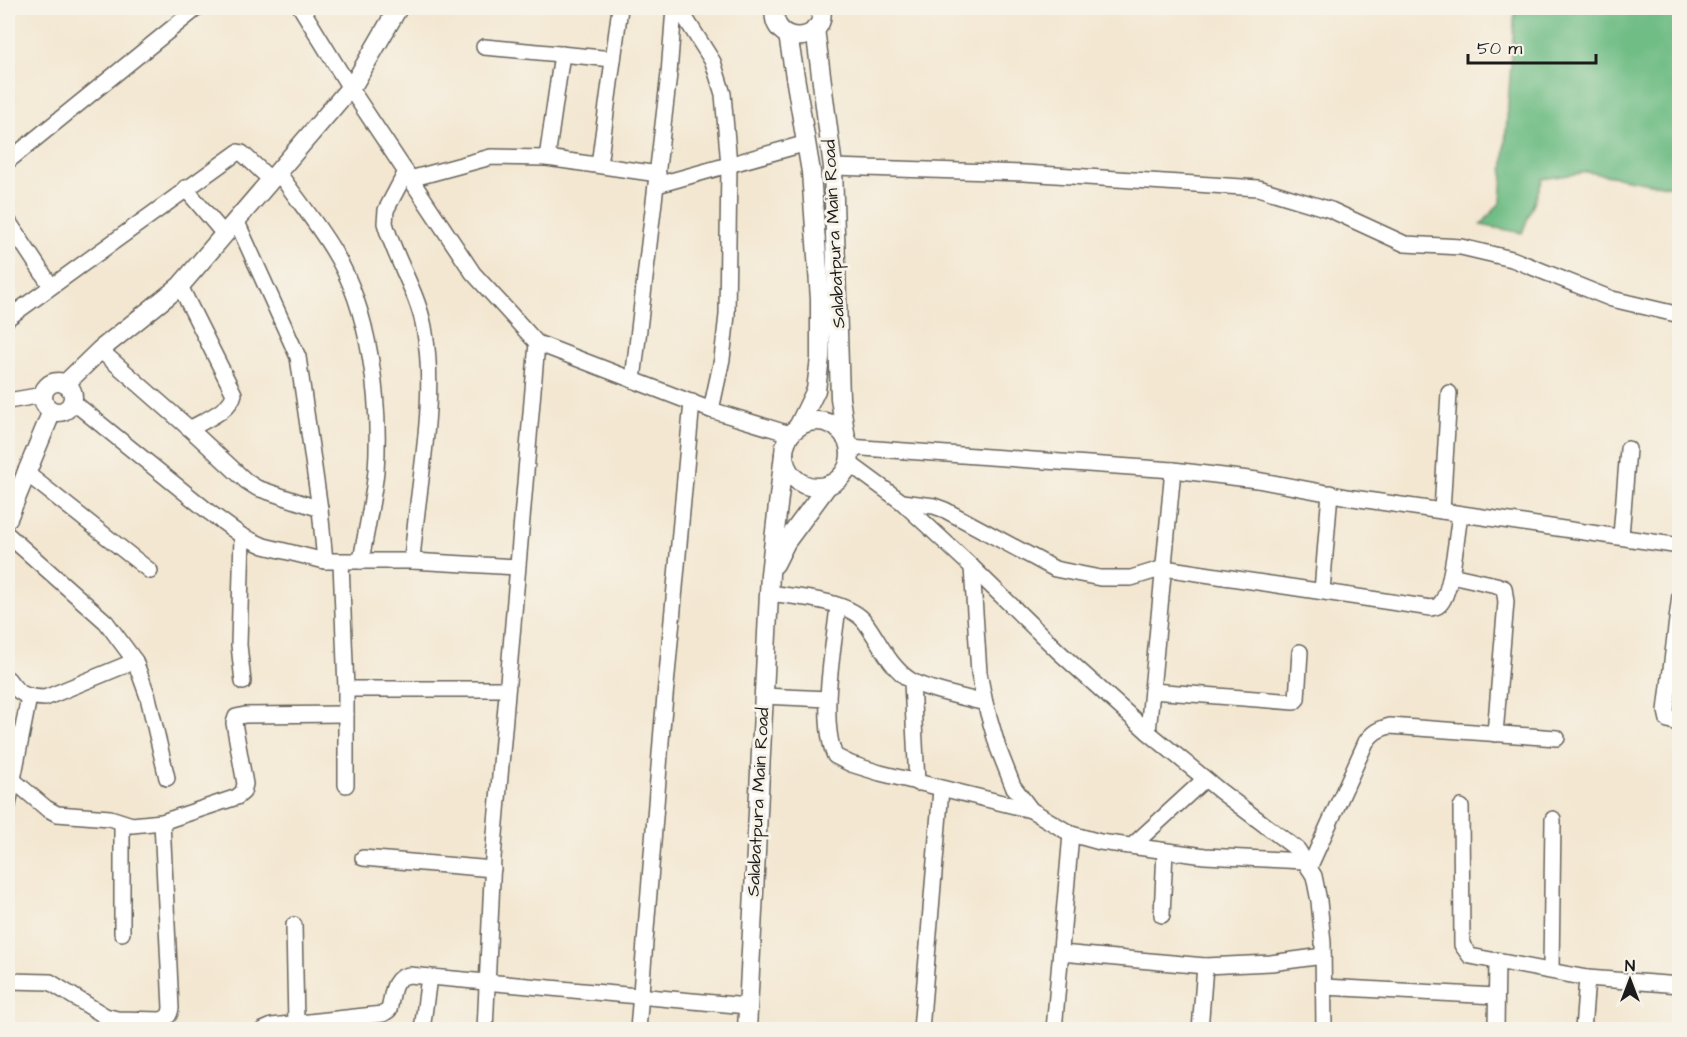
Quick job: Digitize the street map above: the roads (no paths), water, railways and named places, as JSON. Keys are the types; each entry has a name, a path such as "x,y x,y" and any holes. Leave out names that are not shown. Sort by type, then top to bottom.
{"street":[{"path":"8,161 197,8"},
{"path":"301,8 350,88 473,273 537,343 711,410 794,431"},
{"path":"65,384 100,350 180,286 350,88 398,8"},
{"path":"599,165 620,8"},
{"path":"633,380 669,74 674,8"},
{"path":"679,8 713,62 723,94 729,165 727,315 722,359 711,410"},
{"name":"Salabatpura Main Road","path":"775,8 774,18 777,25 788,35 807,143 820,299 820,358 816,390 794,431"},
{"path":"788,35 803,36 815,29 821,18 821,8"},
{"name":"Salabatpura Main Road","path":"815,29 833,166 840,398 848,450"},
{"path":"484,47 613,59"},
{"path":"547,158 562,54"},
{"path":"412,561 425,451 429,358 423,324 385,223 386,210 408,176 490,157 547,158 599,165 657,179 729,165 807,143"},
{"path":"8,318 185,188 238,152 242,153 274,176 334,251 350,287 368,339 374,387 376,471 362,561"},
{"path":"833,166 1024,173 1258,188 1331,210 1405,244 1461,247 1512,259 1612,298 1680,315"},
{"path":"185,188 224,234"},
{"path":"236,220 298,357 320,509 325,561"},
{"path":"8,221 51,286"},
{"path":"180,286 234,394 232,402 226,407 190,429"},
{"path":"485,1029 493,869 537,343"},
{"path":"100,350 246,482 257,488 320,509"},
{"path":"8,401 47,403 62,411 67,409 72,401 71,391 65,384 60,382 46,387 47,403 26,472 8,518"},
{"path":"1442,511 1449,393"},
{"path":"72,401 209,512 242,536 264,546 325,561 412,561 517,567"},
{"path":"638,1029 662,729 692,402"},
{"path":"848,450 845,471 838,480 817,487 807,486 797,481 790,474 784,454 785,443 794,431 808,422 818,421 830,424 839,430 848,450 1059,652 1148,732 1298,850 1314,876 1319,901 1323,956 1324,1029"},
{"path":"1621,536 1628,449"},
{"path":"848,450 1173,470 1257,480 1460,514 1680,546"},
{"name":"Salabatpura Main Road","path":"747,1029 770,574 784,454"},
{"path":"1148,732 1173,470"},
{"path":"26,472 150,571"},
{"path":"770,574 786,542 828,485"},
{"path":"1322,591 1330,493"},
{"path":"902,502 934,506 945,510 1055,569 1100,578 1131,578 1164,568 1431,608 1440,605 1444,598 1451,575 1460,514"},
{"path":"8,535 106,622 135,660 148,697 167,778"},
{"path":"242,536 239,645 243,682"},
{"path":"341,562 346,689 346,785"},
{"path":"972,567 979,673 985,703 998,748 1013,786 1031,810"},
{"path":"1451,575 1504,588 1506,602 1495,734"},
{"path":"769,593 838,606 852,611 863,620 894,668 912,682 985,703"},
{"path":"1680,594 1666,711 1668,720 1680,724"},
{"path":"838,606 828,699 830,745 835,756 851,764 917,783 1031,810 1071,834 1100,842 1205,856 1307,864"},
{"path":"1152,692 1294,702 1297,699 1300,652"},
{"path":"8,679 17,692 29,697 45,698 135,660"},
{"path":"912,682 917,783"},
{"path":"346,689 507,689"},
{"path":"763,696 828,699"},
{"path":"8,805 29,697"},
{"path":"13,780 46,808 57,814 110,818 132,825 162,822 237,797 243,792 245,784 234,723 236,717 346,714"},
{"path":"1307,864 1372,734 1390,726 1557,738"},
{"path":"1132,846 1205,779"},
{"path":"921,1029 941,789"},
{"path":"1461,807 1462,945 1470,956 1587,978 1680,985"},
{"path":"1551,970 1553,819"},
{"path":"8,981 50,982 94,1011 117,1019 162,1020 167,1018 171,1008 162,822"},
{"path":"122,823 122,933"},
{"path":"1054,1029 1071,834"},
{"path":"1162,915 1165,851"},
{"path":"363,858 493,869"},
{"path":"294,925 296,1023"},
{"path":"1061,953 1205,966 1242,965 1323,956"},
{"path":"1496,1029 1497,960"},
{"path":"1200,1029 1205,966"},
{"path":"263,1029 296,1023 348,1023 383,1014 389,1010 395,981 409,975 747,1006"},
{"path":"422,1029 429,977"},
{"path":"1583,1029 1587,978"},
{"path":"1324,987 1496,996"}]}
